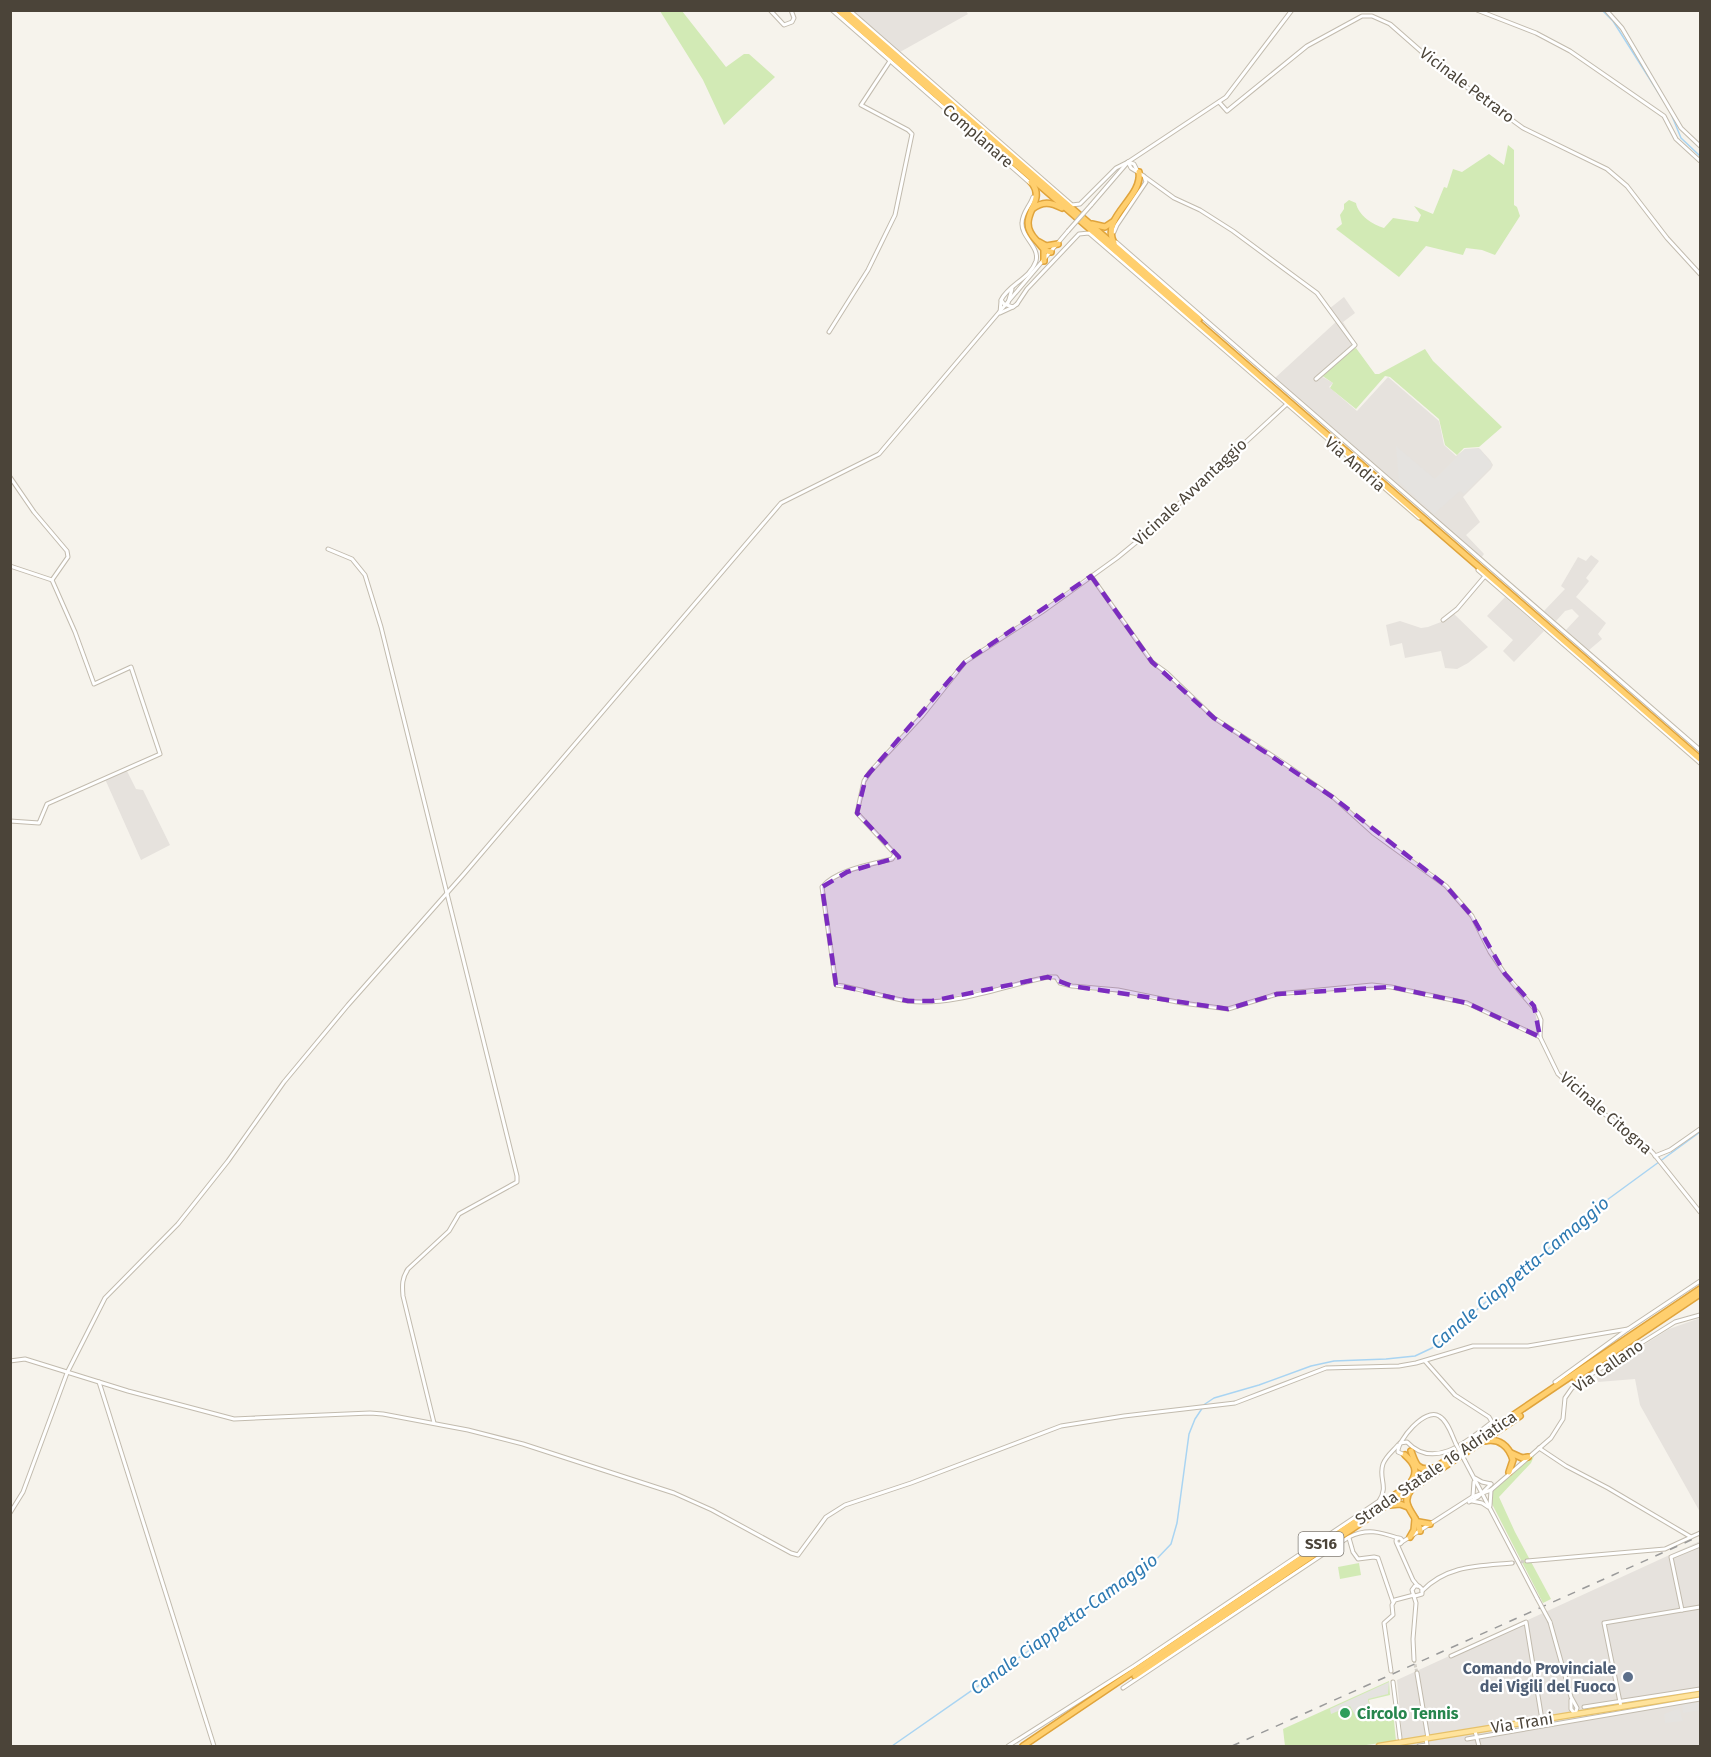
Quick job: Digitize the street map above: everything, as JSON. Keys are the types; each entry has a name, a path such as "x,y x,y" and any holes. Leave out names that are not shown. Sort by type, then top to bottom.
{"highway":[{"path":"838,10 1701,761"},
{"path":"844,10 1701,752"},
{"path":"1016,165 1036,188 1038,195 1028,218 1028,228 1038,242 1051,252"},
{"path":"1127,256 1112,239 1111,229 1137,189 1141,174"},
{"path":"1031,210 1045,202 1053,203 1070,212"},
{"path":"1080,215 1097,226 1105,227 1115,220"},
{"path":"1045,248 1058,244"},
{"path":"1044,261 1045,248"},
{"name":"Strada Statale 16 Adriatica","path":"1023,1746 1489,1432 1555,1385 1701,1289"},
{"name":"Strada Statale 16 Adriatica","path":"1029,1746 1701,1294"},
{"path":"1536,1397 1555,1385"},
{"path":"1489,1432 1494,1425 1507,1417"},
{"path":"1513,1420 1504,1431 1503,1439 1505,1446 1519,1464"},
{"path":"1483,1441 1494,1439 1505,1446"},
{"path":"1408,1451 1415,1463 1424,1470 1441,1464"},
{"name":"SS16","path":"1392,1497 1410,1483 1415,1475 1408,1451"},
{"path":"1513,1457 1528,1457"},
{"path":"1509,1472 1513,1457"},
{"path":"1415,1486 1408,1494 1408,1507 1420,1531"},
{"path":"1385,1506 1400,1504 1408,1507"},
{"path":"1416,1521 1431,1524"},
{"path":"1408,1538 1414,1530 1416,1521"}],"main road":[{"name":"Via Trani","path":"1379,1746 1542,1720 1550,1721 1620,1704 1666,1702 1675,1695 1701,1694"}],"street":[{"path":"770,10 784,25 792,22 794,18 791,10"},
{"name":"Complanare","path":"832,10 1006,160 1032,186 1033,199 1026,210 1022,224 1023,233 1035,251 1036,261 1028,273 1005,293 1001,300"},
{"name":"Complanare","path":"849,10 1072,204 1080,204 1116,168 1128,162"},
{"path":"10,1513 23,1492 67,1373 105,1298 178,1224 228,1161 284,1083 348,1005 447,893 781,503 879,454 1122,168 1135,156 1219,102 1232,89 1292,10"},
{"path":"1477,10 1536,33 1570,51 1664,116 1676,139 1701,162"},
{"path":"1606,10 1622,28 1681,128 1701,146"},
{"name":"Vicinale Petraro","path":"1219,102 1227,111 1307,46 1362,16 1372,16 1389,24 1439,67 1523,128 1607,169 1627,186 1667,238 1701,274"},
{"path":"829,332 868,270 895,215 912,134 861,105 890,61"},
{"path":"1133,166 1135,156"},
{"path":"1128,162 1174,198 1200,210 1233,231 1317,293 1355,345 1316,379"},
{"path":"1122,168 1133,166"},
{"name":"Via Andria","path":"1141,174 1144,184 1114,231 1118,245 1701,752"},
{"name":"Via Andria","path":"1015,306 1027,289 1072,240 1079,234 1087,232 1701,761"},
{"name":"Complanare","path":"1008,304 1012,287"},
{"path":"1010,294 1015,296"},
{"path":"1001,300 1004,304 1015,306"},
{"path":"1000,313 1001,300"},
{"path":"1000,313 1015,306"},
{"name":"Vicinale Avvantaggio","path":"1287,404 1145,535 1042,612 965,662 922,716 866,777 857,813 895,854 892,859 847,872 822,888 836,985 856,987 908,1001 932,1001 995,991 1048,976 1056,977 1060,983 1072,986 1118,990 1182,1003 1228,1009 1277,994 1372,986 1390,987 1467,1003 1540,1037"},
{"path":"10,477 34,512 67,551 68,557 52,580"},
{"path":"328,549 352,559 365,574 381,627 517,1182 459,1214 449,1231 404,1275 403,1296 434,1424"},
{"path":"10,566 52,580 94,684 131,667 160,754 47,804 39,823 10,821"},
{"name":"Vicinale Citogna","path":"1091,576 1152,662 1167,673 1214,718 1334,798 1373,833 1446,886 1472,916 1490,952 1505,974 1534,1006 1540,1020 1540,1037 1558,1074 1596,1108 1639,1139 1701,1212"},
{"path":"1443,620 1457,609 1485,576"},
{"path":"1656,1157 1701,1129"},
{"path":"1555,1385 1643,1318 1701,1281"},
{"name":"Via Callano","path":"1493,1484 1545,1443 1559,1428 1563,1419 1565,1398 1572,1388 1667,1327 1682,1319 1701,1315"},
{"path":"1643,1318 1648,1322"},
{"path":"1660,1323 1667,1327"},
{"path":"10,1361 25,1359 67,1373 234,1419 383,1414 523,1444 699,1503 798,1555 826,1517 845,1504 911,1483 1061,1426 1235,1403 1326,1368 1399,1366 1473,1346 1528,1346 1628,1329"},
{"path":"1399,1444 1397,1450 1437,1454 1451,1451 1492,1422 1489,1417 1455,1395 1424,1360"},
{"path":"99,1382 214,1746"},
{"path":"1008,1746 1134,1666 1379,1501 1385,1487 1382,1466 1385,1459 1425,1416 1437,1415 1445,1422 1550,1622 1573,1706 1577,1709 1575,1714"},
{"path":"1408,1451 1408,1437 1412,1429"},
{"path":"1399,1444 1405,1442 1408,1451"},
{"path":"1539,1448 1566,1466 1691,1537"},
{"path":"1385,1459 1408,1451"},
{"path":"1473,1477 1493,1484"},
{"path":"1472,1499 1475,1488 1473,1477"},
{"path":"1491,1511 1489,1497 1493,1484"},
{"path":"1399,1541 1420,1531 1493,1484"},
{"path":"1482,1493 1491,1490"},
{"path":"1472,1499 1482,1503 1491,1511"},
{"path":"1123,1688 1349,1537 1357,1533 1374,1531 1399,1541 1413,1580 1416,1603 1414,1660"},
{"path":"1527,1561 1665,1549 1701,1533"},
{"path":"1349,1537 1353,1552 1358,1559 1378,1558 1393,1602 1393,1615 1384,1623 1391,1671"},
{"path":"1682,1610 1671,1557 1701,1545"},
{"path":"1393,1602 1398,1598 1415,1593 1420,1588 1460,1568 1512,1563"},
{"path":"1413,1580 1420,1588"},
{"path":"1415,1593 1420,1588"},
{"path":"1620,1704 1604,1623 1701,1607"},
{"path":"1451,1656 1526,1622 1542,1720"},
{"path":"1417,1673 1427,1739 1427,1745 1419,1746"},
{"path":"1393,1682 1399,1742"},
{"name":"Via Trani","path":"1584,1707 1620,1704 1628,1700 1675,1695 1701,1689"},
{"name":"Via Trani","path":"1467,1739 1550,1721 1598,1716 1666,1702 1701,1700"},
{"path":"1573,1706 1589,1712"},
{"path":"1561,1717 1573,1706"},
{"path":"1596,1710 1598,1716"},
{"path":"1475,1731 1479,1746"}],"highlighted area":[{"path":"1091,576 1152,662 1214,718 1334,798 1446,886 1472,916 1505,974 1534,1006 1540,1037 1467,1003 1391,987 1277,994 1228,1009 1072,986 1048,977 932,1001 908,1001 836,985 822,887 847,872 899,857 857,813 866,777 965,662"}],"shaded area":[{"path":"965,10 968,14 900,52 851,11"},
{"path":"1344,297 1355,313 1343,322 1357,345 1321,376 1333,383 1329,387 1357,411 1388,377 1439,421 1444,445 1456,456 1465,449 1479,448 1490,460 1493,465 1491,469 1463,497 1480,522 1466,535 1484,554 1481,558 1275,378 1337,321 1329,309"},
{"path":"1396,446 1435,479 1465,449 1480,449 1491,463 1491,467 1464,494 1460,491 1434,514 1399,482"},
{"path":"1591,555 1599,561 1586,578 1589,581 1576,597 1606,623 1598,634 1602,639 1589,650 1566,630 1579,616 1572,609 1565,611 1556,621 1544,611 1565,589 1561,586 1578,557 1586,561"},
{"path":"1505,597 1544,631 1514,662 1503,651 1513,640 1487,616"},
{"path":"1453,613 1488,647 1457,669 1445,668 1441,651 1405,658 1402,643 1390,646 1386,625 1400,621 1421,628 1428,627 1441,622"},
{"path":"126,769 136,789 143,790 170,845 141,860 105,779"},
{"path":"1700,1318 1700,1512 1640,1405 1635,1379 1598,1382 1596,1375 1669,1329"},
{"path":"1700,1541 1700,1746 1403,1746 1397,1680"},
{"path":"1389,1682 1388,1694 1368,1699 1370,1712 1355,1715 1350,1706 1331,1714 1330,1709"},
{"path":"1700,1702 1700,1710 1683,1713 1682,1705"},
{"path":"1679,1708 1683,1721 1665,1723 1664,1714"}],"green space":[{"path":"660,11 682,11 726,67 744,54 749,54 775,77 724,125 703,80"},
{"path":"1508,145 1514,150 1514,205 1520,216 1495,255 1482,250 1466,248 1463,255 1426,246 1399,277 1336,229 1342,224 1340,215 1344,204 1349,200 1356,203 1360,212 1367,219 1384,228 1393,218 1418,222 1421,215 1414,206 1433,214 1444,187 1447,188 1453,169 1462,172 1489,154 1504,165"},
{"path":"1356,348 1375,374 1425,349 1433,361 1502,427 1479,447 1464,448 1457,455 1445,445 1439,419 1390,377 1385,376 1356,409 1330,388 1333,383 1321,375"},
{"path":"1535,1454 1531,1463 1499,1497 1551,1599 1543,1603 1491,1502 1492,1490"},
{"path":"1359,1563 1361,1575 1340,1579 1338,1567"},
{"name":"Circolo Tennis","path":"1389,1681 1390,1695 1369,1700 1372,1714 1393,1711 1396,1741 1359,1746 1285,1746 1283,1729"}],"waterway":[{"name":"Canale Ciappetta-Camaggio","path":"1602,10 1613,21 1670,111"},
{"name":"Canale Ciappetta-Camaggio","path":"1672,116 1681,138 1700,156"},
{"name":"Canale Ciappetta-Camaggio","path":"892,1746 1149,1567 1171,1544 1177,1523 1189,1434 1205,1404 1214,1398 1311,1366 1334,1361 1415,1356 1432,1348 1596,1208 1700,1132"}],"tunnel":[{"path":"1512,1563 1527,1561"},
{"path":"1414,1660 1417,1673"}],"railway":[{"path":"1232,1746 1700,1536"}],"place":[{"name":"Comando Provinciale dei Vigili del Fuoco","path":"1628,1677"},
{"name":"Circolo Tennis","path":"1345,1713"}]}
